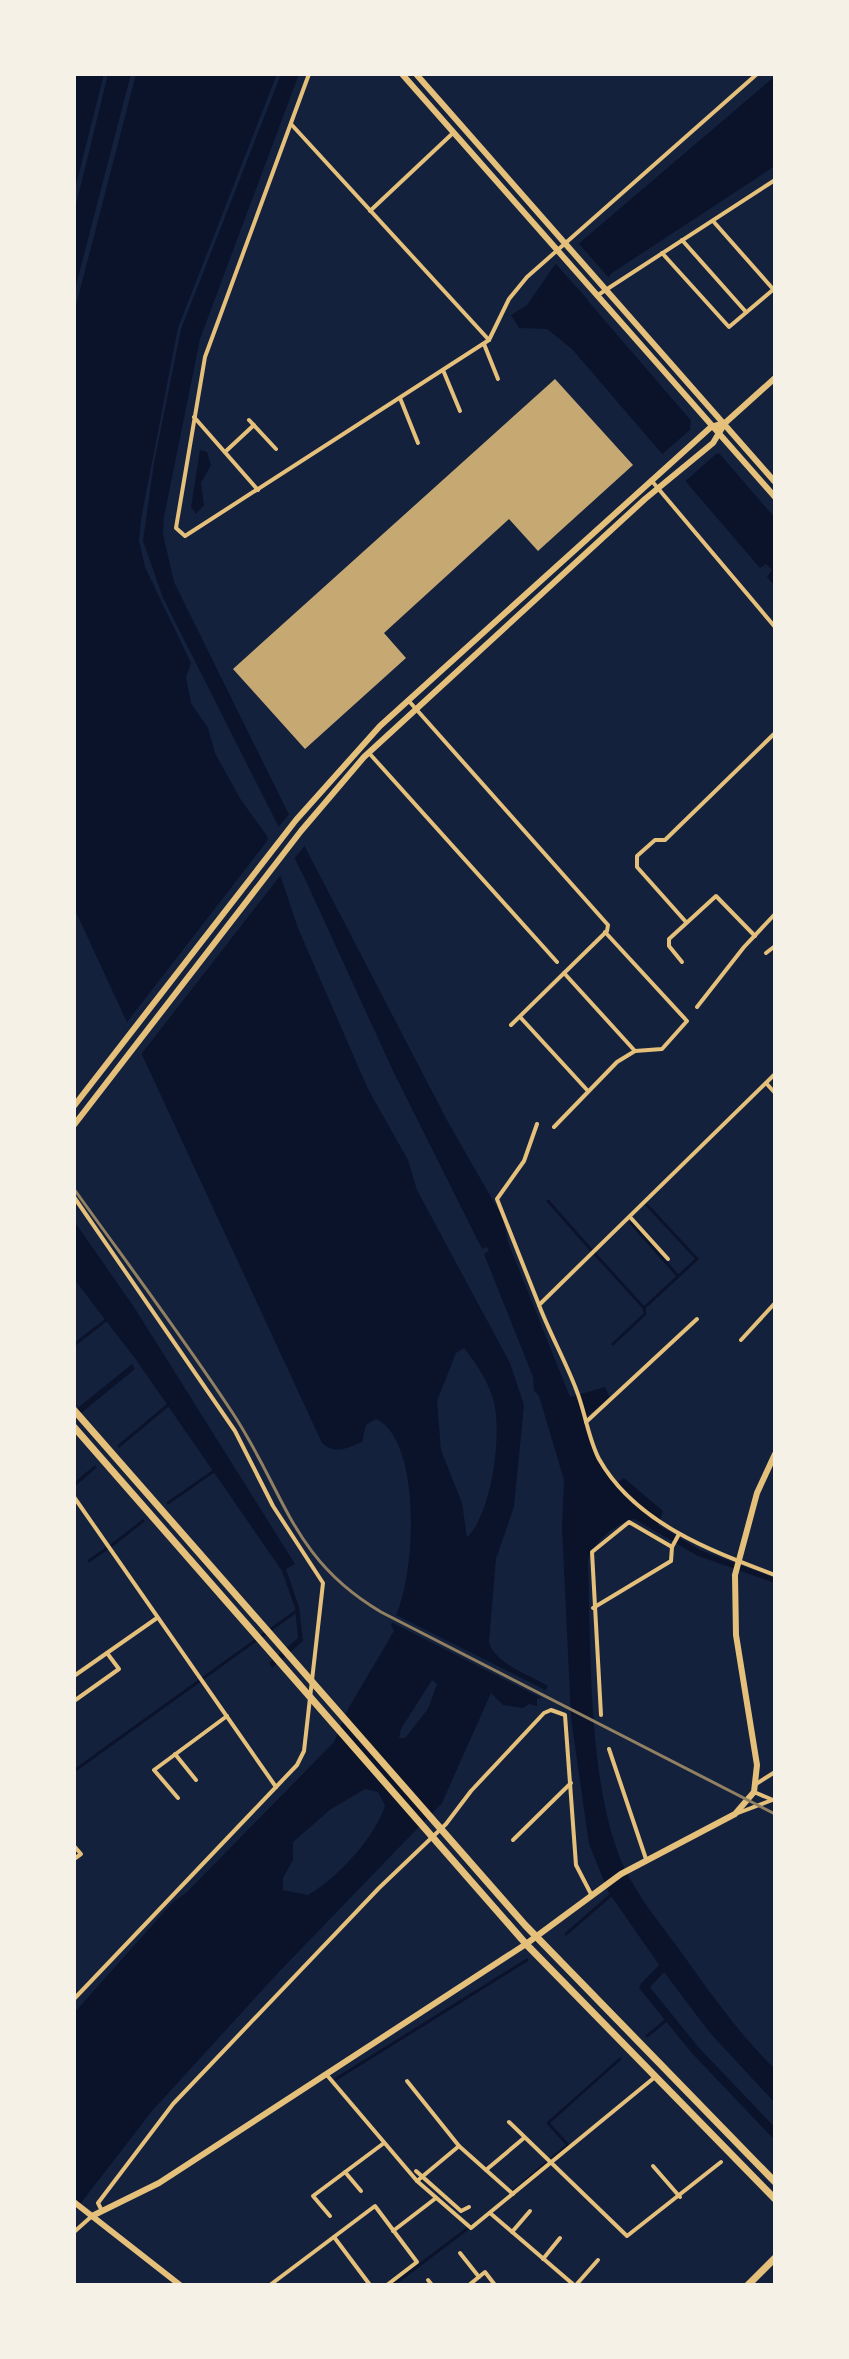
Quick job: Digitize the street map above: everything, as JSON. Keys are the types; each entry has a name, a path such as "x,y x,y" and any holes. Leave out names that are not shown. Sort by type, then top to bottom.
{"main road":[{"path":"74,1410 536,1937 775,2182"},
{"path":"74,1427 526,1944 775,2199"},
{"path":"748,2285 775,2258"}],"street":[{"path":"309,74 205,357 177,522 179,532 188,535 489,340 516,288 557,248 757,74"},
{"path":"402,74 775,497"},
{"path":"416,74 775,482"},
{"path":"291,124 489,340"},
{"path":"370,211 453,133"},
{"path":"597,294 775,181"},
{"path":"662,253 729,327 774,288 713,221"},
{"path":"682,240 746,312"},
{"path":"483,343 498,379"},
{"path":"443,370 460,411"},
{"path":"74,1106 296,820 349,758 408,700 651,480 711,427 725,423 775,378"},
{"path":"400,398 418,443"},
{"path":"193,416 258,490"},
{"path":"249,420 276,449"},
{"path":"74,1125 301,831 369,752 658,489 720,437 725,423"},
{"path":"225,452 254,425"},
{"path":"651,480 775,627"},
{"path":"408,700 608,925 605,932 511,1025"},
{"path":"686,922 637,867 637,856 655,840 665,840 775,733"},
{"path":"369,752 557,962"},
{"path":"682,962 667,942 716,896 755,936"},
{"path":"697,1007 775,914"},
{"path":"554,1127 617,1062 635,1051 662,1049 687,1021 605,932"},
{"path":"766,953 775,946"},
{"path":"564,973 635,1051"},
{"path":"520,1017 588,1091"},
{"path":"539,1305 775,1074"},
{"path":"766,1083 775,1093"},
{"path":"537,1124 524,1161 497,1199 579,1395 599,1459 617,1483 679,1535 775,1575"},
{"path":"74,1197 227,1418 293,1541 323,1583 313,1702 304,1751 297,1765 74,1999"},
{"path":"630,1217 668,1259"},
{"path":"656,1246 662,1241"},
{"path":"741,1340 775,1303"},
{"path":"585,1420 697,1319"},
{"path":"755,1788 756,1748 736,1635 738,1561 757,1493 775,1454"},
{"path":"74,1497 276,1787"},
{"path":"601,1715 592,1552 625,1524 636,1523 672,1545"},
{"path":"593,1608 671,1561 672,1545 679,1535"},
{"path":"74,1676 158,1617"},
{"path":"74,1701 119,1669 107,1653"},
{"path":"102,2211 98,2203 173,2104 300,1968 440,1828 544,1713 551,1710 565,1715 576,1865 593,1893"},
{"path":"178,1798 154,1770 227,1716"},
{"path":"609,1749 646,1859"},
{"path":"175,1754 196,1780"},
{"path":"735,1814 755,1788 775,1772"},
{"path":"513,1840 571,1783"},
{"path":"755,1788 774,1800"},
{"path":"74,2232 92,2216 159,2183 325,2072 526,1944 631,1868 735,1814 774,1800"},
{"path":"74,1846 81,1854 74,1859"},
{"path":"325,2072 384,2143 436,2198 471,2228 655,2077"},
{"path":"407,2081 459,2146 513,2194"},
{"path":"509,2122 627,2236 721,2162"},
{"path":"486,2170 525,2138"},
{"path":"330,2216 313,2196 384,2143"},
{"path":"419,2179 459,2146"},
{"path":"653,2166 680,2197"},
{"path":"416,2171 419,2179 461,2211 469,2207"},
{"path":"345,2172 361,2191"},
{"path":"393,2231 436,2198"},
{"path":"74,2202 180,2285"},
{"path":"270,2285 375,2206 417,2262 387,2285"},
{"path":"512,2232 530,2211"},
{"path":"490,2213 575,2285 598,2260"},
{"path":"334,2237 370,2285"},
{"path":"543,2259 560,2238"},
{"path":"460,2253 479,2277"},
{"path":"469,2285 485,2272 495,2285"}],"water":[{"path":"74,74 104,74 74,193"},
{"path":"108,74 131,74 74,293 74,213"},
{"path":"136,74 277,74 178,328 139,541 145,567 191,663 186,677 191,703 208,728 215,753 241,800 267,836 298,928 368,1089 408,1160 417,1190 510,1363 524,1405 514,1507 496,1559 489,1642 505,1662 548,1686 541,1699 537,1698 537,1706 529,1704 523,1708 503,1705 491,1693 442,1803 277,1974 152,2111 74,2212 74,2013 172,1903 187,1892 334,1742 348,1709 394,1631 391,1625 400,1606 406,1580 411,1516 402,1455 391,1433 376,1419 366,1425 362,1442 337,1450 322,1443 74,908 74,313","holes":["464,1348 490,1389 497,1428 489,1491 476,1526 467,1537 462,1503 441,1450 437,1401 456,1353","432,1680 437,1684 428,1709 405,1738 399,1738 401,1729","365,1789 378,1792 385,1805 364,1843 331,1879 308,1895 283,1890 283,1878 293,1860 293,1842 331,1809"]},
{"path":"281,74 299,74 200,339 164,517 163,534 174,582 304,845 448,1122 503,1218 508,1242 570,1397 605,1387 610,1398 583,1419 596,1459 615,1484 624,1478 663,1511 658,1525 700,1550 775,1578 775,1583 698,1556 634,1519 620,1524 606,1535 594,1548 588,1561 596,1743 600,1780 616,1847 627,1874 650,1910 723,2009 775,2069 775,2103 710,2033 664,1972 609,1893 589,1844 571,1718 562,1528 564,1480 539,1396 534,1391 533,1377 484,1254 489,1251 487,1247 482,1249 393,1071 306,881 163,598 143,541 154,463 181,329"},
{"path":"775,76 775,166 612,273 588,301 775,518 775,586 767,577 772,570 766,564 760,568 572,349 547,329 519,328 511,315 527,305 556,263"},
{"path":"200,450 207,452 211,465 201,483 204,505 196,514 191,507"},
{"path":"74,1221 134,1307 295,1564 286,1569 299,1607 303,1641 272,1668 269,1663 298,1638 295,1608 282,1571 137,1361 74,1279"},
{"path":"132,1364 135,1369 74,1419 74,1411"}],"pier":[{"path":"578,243 609,278 589,301 555,263"},
{"path":"691,418 722,453 716,454 682,484 659,457 690,430"},
{"path":"291,812 307,843 292,861 276,830"},
{"path":"271,836 283,872 139,1057 124,1026"},
{"path":"394,1614 549,1692 545,1700 389,1621"}],"building":[{"path":"555,379 633,465 538,551 509,519 384,633 406,658 305,749 233,669"}],"waterway":[{"path":"548,1201 593,1252"},
{"path":"644,1308 697,1259 647,1205"},
{"path":"631,1223 678,1276"},
{"path":"595,1254 644,1308 645,1314 613,1344"},
{"path":"74,1345 106,1320"},
{"path":"119,1446 168,1405"},
{"path":"74,1485 95,1467"},
{"path":"168,1503 214,1471"},
{"path":"112,1545 143,1521"},
{"path":"89,1561 106,1549"},
{"path":"74,1771 298,1610"},
{"path":"566,1934 611,1895"},
{"path":"336,2079 527,1960"},
{"path":"668,1962 644,1987 695,2050 775,2134"},
{"path":"647,2036 669,2018"},
{"path":"511,2193 568,2145 548,2123 620,2059"},
{"path":"393,2285 471,2226"}],"railway":[{"path":"74,1189 232,1412 308,1547 327,1570 381,1612 775,1814"}]}
